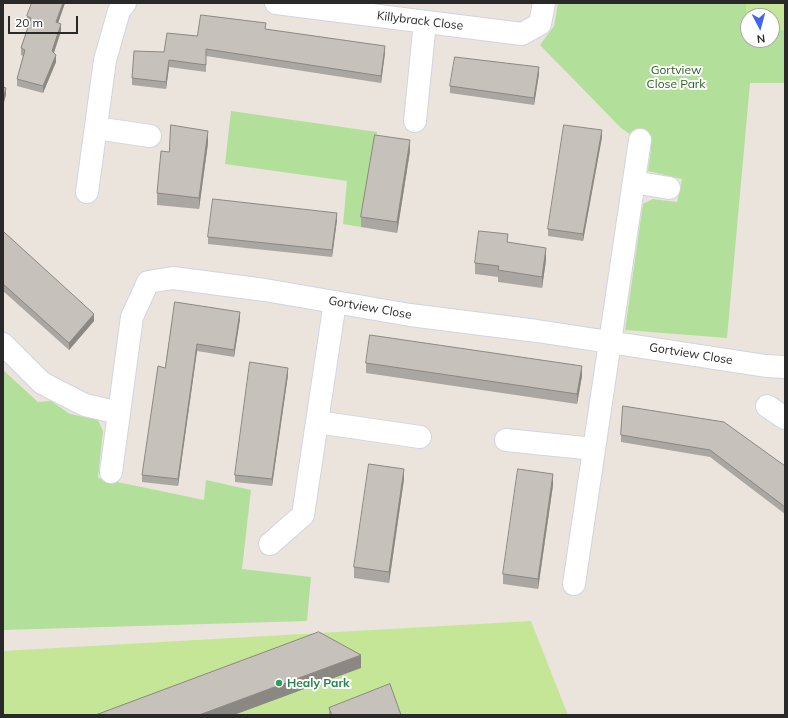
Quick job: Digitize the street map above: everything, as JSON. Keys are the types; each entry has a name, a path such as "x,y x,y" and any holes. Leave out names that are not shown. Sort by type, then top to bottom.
{"street":[{"path":"87,192 105,60 119,11 125,3"},
{"name":"Killybrack Close","path":"276,3 340,7 425,22 522,34 540,24 544,3"},
{"path":"415,121 425,22"},
{"path":"96,128 150,136"},
{"path":"574,584 640,140"},
{"path":"634,182 669,188"},
{"name":"Gortview Close","path":"111,472 132,316 148,282 173,278 265,290 410,315 610,342 766,366 785,367"},
{"path":"270,544 303,515 335,302"},
{"path":"3,344 42,383 85,405 119,414"},
{"path":"767,406 785,418"},
{"path":"317,422 420,437"},
{"path":"506,440 594,449"}],"green space":[{"name":"Gortview Close Park","path":"558,3 785,3 785,83 750,83 727,338 625,330 643,204 653,199 677,202 682,179 648,171 651,149 621,128 540,45 554,26"},
{"path":"746,3 785,3 785,30 780,30 780,8 746,8"},
{"path":"231,111 377,132 361,227 343,224 347,181 225,164"},
{"path":"3,370 38,402 51,401 70,414 98,420 103,431 98,478 204,500 206,480 251,490 242,569 311,577 307,621 3,630"},
{"name":"Healy Park","path":"531,621 568,715 3,715 3,651"}],"building":[{"path":"32,3 63,3 56,22 61,24 52,51 56,55 43,86 17,79 25,50 21,48 31,18 27,16"},
{"path":"201,15 266,23 265,29 385,46 381,76 206,49 206,65 169,60 166,82 132,78 134,51 164,52 167,33 197,36"},
{"path":"455,57 539,67 534,98 450,86"},
{"path":"3,87 6,88 3,99"},
{"path":"171,125 208,131 199,198 157,193 161,151 169,152"},
{"path":"564,125 602,130 583,234 548,229"},
{"path":"375,135 410,140 397,222 361,217"},
{"path":"213,199 337,213 332,250 208,237"},
{"path":"479,231 508,234 507,242 546,248 542,277 498,270 499,266 475,263"},
{"path":"3,232 94,314 69,343 3,284"},
{"path":"175,302 240,312 234,350 197,344 178,479 142,475 158,366 165,368"},
{"path":"370,335 582,366 577,394 366,363"},
{"path":"250,362 288,368 272,479 235,475"},
{"path":"623,406 724,422 785,466 785,507 710,450 621,435"},
{"path":"369,464 404,469 389,572 354,567"},
{"path":"518,469 553,474 538,579 503,574"},
{"path":"319,632 361,655 199,715 96,715"},
{"path":"390,684 401,715 332,715 329,708"}],"place":[{"name":"Healy Park","path":"279,683"}]}
